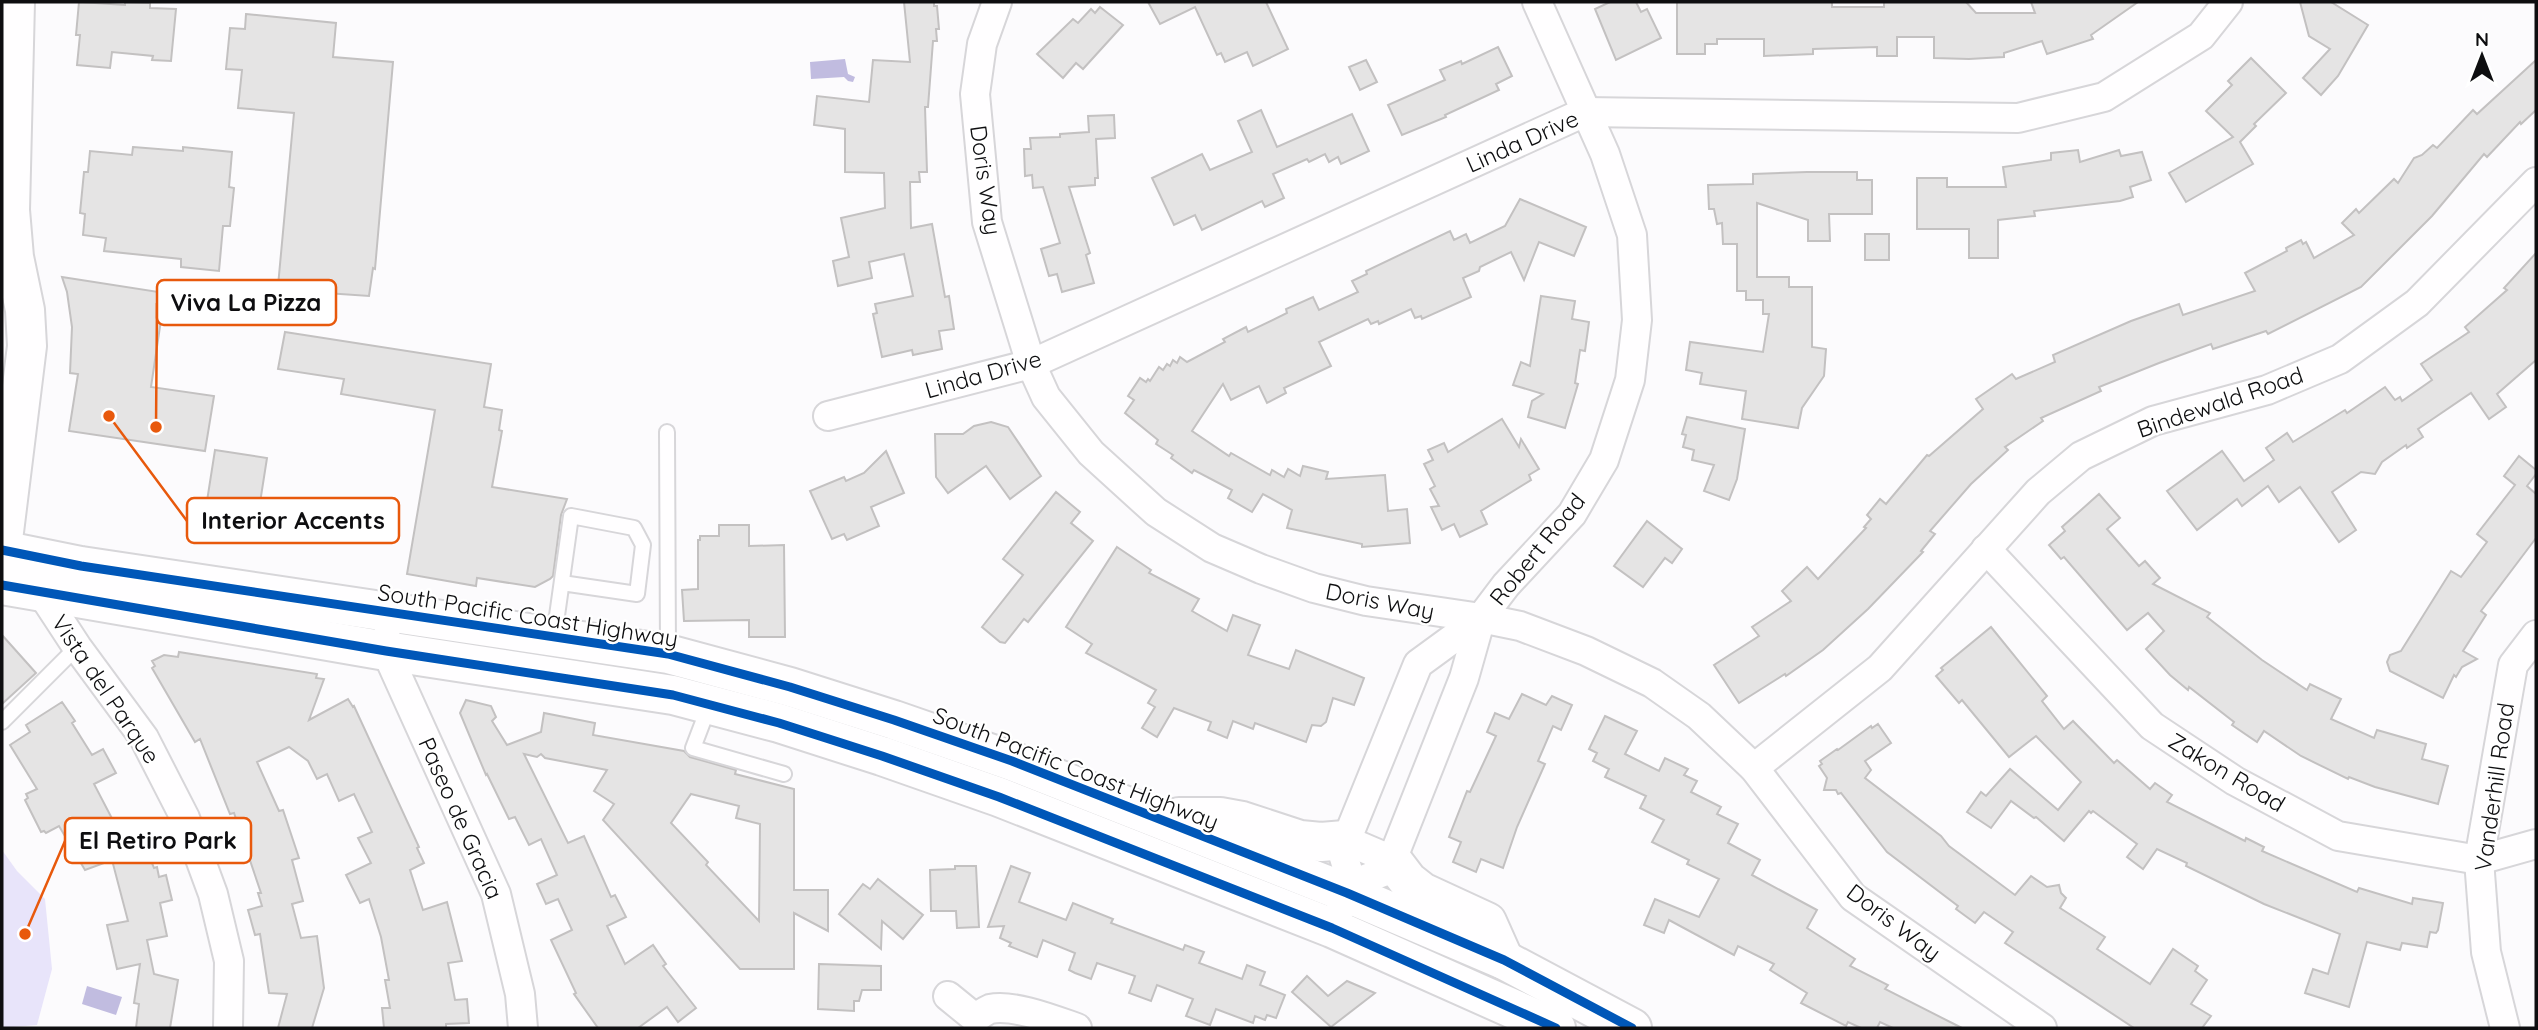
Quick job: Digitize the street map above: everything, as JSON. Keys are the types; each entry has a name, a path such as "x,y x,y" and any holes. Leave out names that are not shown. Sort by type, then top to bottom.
{"main road":[{"path":"15,2 7,108 9,209 27,345 8,443 2,549 41,592"},
{"name":"South Pacific Coast Highway","path":"2,549 81,566 668,654 790,687 1013,761 1153,817 1350,889 1504,960 1632,1028"},
{"path":"2,585 386,651 673,695 779,723 999,797 1332,928 1556,1028"},
{"path":"1153,817 1220,817 1242,821 1300,840 1345,841"},
{"path":"1392,860 1408,881 1422,892 1487,922 1504,960"}],"street":[{"name":"Doris Way","path":"997,2 982,44 975,94 988,222 1031,364 1046,397 1091,453 1156,512 1213,548 1314,588 1366,601 1520,626 1586,651 1652,683 1699,716 1754,768 1853,897 2042,1028"},
{"name":"Robert Road","path":"1350,889 1342,851 1345,841 1418,664 1481,618 1506,585 1572,514 1604,460 1630,380 1637,320 1632,235 1605,154 1537,2"},
{"name":"Linda Drive","path":"828,416 1031,364 1585,112 2018,118 2104,97 2201,36 2228,2"},
{"name":"Bindewald Road","path":"1754,768 1880,668 2038,492 2081,456 2153,421 2267,390 2340,359 2417,303 2536,182"},
{"name":"Zakon Road","path":"1986,550 2152,726 2235,781 2338,835 2479,860 2536,844"},
{"name":"Vista del Parque","path":"41,592 76,647 145,738 186,818 213,894 229,961 228,1028"},
{"name":"Paseo de Gracia","path":"387,613 386,651 496,894 520,994 523,1028"},
{"name":"Robert Road","path":"1392,860 1464,678 1481,618"},
{"name":"Vanderhill Road","path":"2505,1028 2486,952 2479,860 2513,665 2536,635"},
{"path":"1332,928 1350,889 1386,871 1392,860 1345,841"},
{"path":"948,996 970,1023 989,1009 1005,1009 1047,1017 1077,1028"}],"lane":[{"path":"667,432 668,654"},
{"path":"554,639 571,516 634,527 643,545 638,594 562,583"},
{"path":"2,722 76,647"},
{"path":"710,705 693,748 784,774"}],"shaded area":[{"path":"845,59 848,74 855,77 853,82 844,77 811,79 810,62"},
{"path":"2,850 17,871 45,899 52,969 37,1025 2,1028"},
{"path":"87,986 122,997 116,1015 82,1004"}],"building":[{"path":"79,2 125,5 125,2 150,3 150,8 176,9 171,61 152,60 153,56 112,52 110,68 77,65"},
{"path":"904,2 934,2 934,6 937,6 939,29 936,29 937,41 933,41 928,107 925,107 927,172 919,172 920,182 910,182 911,228 932,224 945,297 949,296 954,329 939,331 942,349 913,355 912,350 882,357 873,314 877,313 875,304 913,296 904,254 869,262 872,278 838,286 833,261 849,257 841,218 885,208 884,173 845,172 845,129 814,125 817,96 869,102 873,60 910,62"},
{"path":"1148,2 1266,2 1288,49 1253,66 1247,52 1225,62 1221,53 1217,55 1195,7 1160,24"},
{"path":"1610,2 1636,2 1641,12 1647,9 1661,38 1616,60 1595,9"},
{"path":"1677,2 1832,2 1832,7 1884,7 1884,2 1966,2 1976,13 2035,13 2031,2 2138,2 2091,35 2093,39 2047,54 2042,41 2004,53 2004,57 1969,59 1934,58 1934,37 1897,37 1897,56 1877,56 1877,47 1813,49 1813,54 1764,56 1764,39 1717,39 1717,44 1705,44 1705,54 1677,54"},
{"path":"2300,2 2331,2 2368,25 2338,76 2321,95 2303,78 2330,49 2309,36"},
{"path":"1100,7 1123,25 1083,69 1076,63 1063,78 1037,54 1073,19 1078,23 1091,9 1095,13"},
{"path":"246,14 336,23 333,57 393,62 375,269 373,268 369,296 297,291 297,288 278,286 294,113 238,108 242,70 226,69 230,28 245,29"},
{"path":"1498,47 1512,76 1496,84 1499,90 1445,115 1446,117 1402,135 1388,105 1445,80 1440,70 1461,61 1462,64"},
{"path":"2251,58 2286,93 2254,124 2256,126 2240,142 2253,164 2186,202 2169,173 2233,137 2206,111 2232,85 2228,81"},
{"path":"1366,60 1377,82 1360,90 1349,67"},
{"path":"2536,60 2536,110 2521,124 2520,122 2487,157 2484,154 2432,216 2361,287 2268,334 2266,331 2213,349 2211,344 2159,363 2099,387 2101,391 2041,418 2043,421 2005,447 2008,450 1971,484 1930,531 1935,534 1921,551 1923,552 1868,609 1823,650 1786,676 1785,674 1739,703 1714,665 1759,636 1752,627 1791,601 1782,591 1807,567 1818,579 1866,528 1864,527 1871,519 1867,515 1880,499 1886,504 1927,455 1983,409 1976,399 2012,374 2016,379 2055,362 2053,355 2131,321 2179,304 2183,315 2255,291 2245,273 2287,251 2286,248 2301,240 2303,244 2306,242 2314,258 2354,235 2342,223 2356,209 2359,213 2394,179 2398,183 2414,158 2433,145 2437,148 2473,110 2477,114"},
{"path":"1261,110 1277,147 1352,114 1369,151 1341,164 1338,157 1329,162 1325,154 1273,174 1284,198 1265,207 1262,201 1202,230 1195,215 1174,225 1152,178 1202,154 1210,170 1252,152 1238,121"},
{"path":"1114,115 1115,138 1096,139 1098,178 1095,178 1095,185 1069,187 1090,253 1086,255 1094,283 1062,292 1057,274 1049,276 1041,249 1060,243 1043,187 1033,188 1032,175 1025,176 1024,149 1031,149 1030,138 1089,132 1088,116"},
{"path":"133,147 183,151 183,147 232,152 229,187 234,188 230,226 223,226 219,271 181,267 181,259 104,251 106,238 83,235 85,214 80,213 84,172 88,172 90,151 132,155"},
{"path":"2078,150 2080,162 2119,150 2121,156 2142,152 2151,180 2130,187 2133,197 2120,201 2034,211 2035,216 1998,220 1998,258 1969,258 1969,229 1917,229 1917,178 1947,178 1947,187 2006,187 2003,167 2051,160 2051,153"},
{"path":"1857,172 1857,180 1872,180 1872,214 1829,214 1830,241 1808,241 1808,220 1757,203 1757,277 1789,277 1789,287 1812,287 1812,347 1826,349 1824,376 1802,408 1798,428 1742,419 1746,391 1700,384 1702,373 1686,370 1690,342 1763,352 1769,314 1763,314 1763,300 1746,300 1746,291 1737,291 1737,244 1723,244 1722,223 1717,224 1714,209 1709,209 1708,185 1753,184 1753,174"},
{"path":"1520,199 1586,227 1574,256 1539,242 1524,280 1511,252 1463,278 1471,297 1422,319 1421,316 1415,318 1411,309 1379,324 1378,321 1371,324 1368,319 1319,342 1331,366 1284,388 1286,393 1267,403 1259,386 1231,400 1223,384 1192,431 1229,456 1231,453 1270,475 1272,470 1284,477 1288,469 1300,476 1303,466 1328,472 1326,479 1385,475 1388,511 1407,509 1410,543 1362,547 1362,544 1287,528 1292,510 1263,494 1252,512 1228,498 1232,490 1194,470 1192,473 1171,458 1173,455 1156,444 1158,440 1125,413 1134,400 1128,396 1140,378 1146,382 1148,379 1150,381 1159,367 1163,370 1167,364 1170,366 1173,360 1177,363 1180,357 1187,362 1225,342 1223,339 1246,327 1248,332 1287,313 1286,309 1313,297 1319,310 1358,292 1352,281 1367,274 1366,271 1450,231 1454,240 1466,234 1470,243 1505,226"},
{"path":"1865,234 1889,234 1889,260 1865,260"},
{"path":"2536,253 2536,360 2497,394 2506,407 2489,419 2471,393 2418,429 2423,437 2382,462 2375,474 2361,472 2332,492 2356,530 2339,542 2300,487 2279,502 2268,486 2242,506 2237,499 2197,530 2167,491 2222,451 2244,481 2274,460 2266,448 2287,433 2293,442 2345,410 2347,413 2385,387 2395,400 2400,397 2402,401 2432,380 2421,364 2469,332 2465,327 2507,290 2504,288"},
{"path":"62,277 165,293 151,387 214,396 205,451 69,431 78,374 70,373 72,327"},
{"path":"1541,296 1575,301 1572,319 1589,322 1585,351 1580,350 1575,383 1578,384 1565,428 1528,417 1532,401 1543,394 1513,385 1521,362 1530,366"},
{"path":"285,332 491,364 484,407 502,410 499,430 502,431 492,487 567,499 561,515 553,576 535,587 477,578 476,586 407,574 435,410 341,394 344,379 278,369"},
{"path":"1687,417 1745,429 1737,479 1729,500 1704,491 1714,465 1692,460 1694,450 1683,447 1686,435 1682,434"},
{"path":"1502,419 1519,447 1521,439 1539,469 1529,475 1531,480 1481,511 1487,524 1460,537 1454,524 1442,530 1431,507 1439,506 1430,489 1435,486 1424,464 1433,460 1428,450 1444,443 1448,452"},
{"path":"991,422 1008,427 1041,476 1010,499 986,466 948,493 936,477 935,434 963,434 974,426"},
{"path":"215,450 267,458 254,541 202,533"},
{"path":"886,451 904,493 871,507 879,526 847,540 844,534 832,539 810,491 844,477 846,481 864,473"},
{"path":"2519,456 2536,470 2527,486 2536,494 2536,538 2481,611 2486,615 2463,651 2477,659 2462,667 2456,677 2454,675 2443,698 2390,671 2387,662 2390,655 2401,651 2451,571 2461,577 2487,542 2477,534 2515,485 2504,476"},
{"path":"1056,492 1080,512 1071,523 1093,541 1028,622 1024,619 1005,643 1000,642 982,627 1023,575 1003,559"},
{"path":"2099,494 2120,518 2107,529 2139,566 2145,561 2160,578 2153,584 2210,613 2207,617 2262,660 2307,690 2310,684 2341,699 2331,719 2374,738 2377,730 2426,744 2422,759 2448,766 2438,804 2349,777 2348,779 2301,756 2264,731 2257,742 2170,675 2146,649 2164,631 2148,613 2127,630 2064,557 2061,559 2049,545 2065,531 2062,527"},
{"path":"1647,521 1682,549 1672,563 1665,558 1643,587 1614,566"},
{"path":"719,525 749,525 749,546 784,545 785,637 749,637 749,620 684,621 682,590 698,589 698,540 700,536 719,536"},
{"path":"1117,547 1151,570 1149,573 1199,599 1192,611 1227,631 1233,615 1260,625 1248,655 1289,669 1296,650 1364,678 1354,705 1333,698 1326,722 1321,726 1312,725 1306,742 1255,723 1253,729 1233,721 1227,738 1208,730 1211,722 1174,708 1157,737 1142,728 1155,707 1148,703 1156,690 1086,653 1092,644 1066,627"},
{"path":"1991,627 2047,696 2042,701 2064,729 2073,721 2114,763 2117,760 2150,789 2155,783 2172,795 2167,802 2245,841 2246,838 2264,847 2262,851 2357,892 2359,888 2412,904 2413,898 2443,903 2438,930 2436,933 2430,932 2427,947 2402,943 2400,950 2367,942 2349,1007 2305,993 2313,969 2328,974 2340,934 2264,904 2157,849 2143,869 2127,857 2137,844 2093,811 2089,811 2064,841 2036,817 2011,801 1991,828 1967,812 1981,792 1986,796 2010,769 2058,810 2081,782 2036,736 2009,757 1962,700 1959,703 1936,676 1943,670 1941,668"},
{"path":"2,635 36,673 2,704"},
{"path":"179,652 317,674 316,678 324,679 309,720 348,699 354,706 419,847 417,848 424,863 410,870 423,910 447,902 462,961 448,963 455,1000 467,999 469,1023 446,1024 446,1028 384,1028 382,1008 390,1008 385,980 389,980 381,937 369,899 360,903 346,875 371,863 358,838 372,832 354,794 339,801 327,774 317,779 308,761 289,747 257,762 279,811 283,810 299,858 292,860 303,901 292,904 301,938 317,936 324,988 312,1028 278,1028 287,994 269,993 260,934 255,935 248,910 262,906 258,893 261,893 234,813 230,814 200,739 195,742 152,668 155,666 152,661 164,655 178,657"},
{"path":"1522,694 1546,705 1552,696 1572,705 1561,730 1553,726 1538,761 1545,764 1517,827 1503,868 1481,859 1476,872 1453,862 1461,842 1449,837 1467,791 1470,792 1496,736 1487,732 1495,713 1509,719"},
{"path":"466,700 491,706 496,717 492,721 507,745 541,732 544,713 595,723 593,735 684,751 690,757 736,770 735,774 794,789 794,890 828,890 828,931 794,913 794,969 740,969 603,820 614,804 594,791 607,770 545,758 541,754 537,757 524,754 568,843 584,836 611,897 615,895 626,917 607,926 625,964 653,945 666,964 663,966 696,1008 678,1022 667,1007 638,1028 598,1028 574,994 576,993 551,940 572,930 558,899 546,904 537,884 557,875 541,839 529,845 515,817 509,819 486,775 460,713","holes":["691,794 739,806 736,818 760,824 759,921 671,823"]},
{"path":"62,702 92,755 103,749 116,773 94,784 119,832 136,825 154,868 157,867 159,877 166,875 172,900 160,903 167,936 147,940 154,974 178,980 170,1028 136,1028 139,1004 134,1003 140,964 117,969 107,925 128,921 112,860 85,870 59,826 46,833 41,832 25,800 28,798 26,794 37,789 10,745 30,732 26,725"},
{"path":"1605,716 1637,731 1625,754 1659,771 1665,758 1688,769 1684,775 1697,781 1691,792 1721,807 1717,814 1738,824 1728,843 1760,860 1752,875 1817,910 1807,928 1855,959 1850,966 1888,985 1885,989 1962,1028 1893,1028 1880,1022 1877,1028 1861,1028 1848,1022 1846,1026 1801,1003 1807,993 1770,970 1774,964 1738,946 1734,955 1669,920 1664,933 1644,925 1655,899 1699,917 1719,879 1687,864 1689,860 1652,842 1664,820 1640,808 1646,796 1605,777 1609,769 1593,761 1597,753 1589,749"},
{"path":"1878,724 1891,743 1865,761 1871,770 1865,778 2015,895 2031,876 2047,887 2059,885 2066,898 2060,908 2105,937 2097,949 2150,984 2173,949 2198,966 2195,971 2207,980 2191,1004 2211,1016 2202,1028 2134,1028 2005,943 2013,932 1984,912 1975,923 1956,909 1958,906 1887,852 1841,793 1824,790 1827,778 1819,766 1822,764 1820,761"},
{"path":"955,866 976,866 979,927 957,928 956,911 931,911 930,870 955,869"},
{"path":"1011,866 1030,873 1019,902 1066,920 1073,903 1113,919 1111,923 1183,950 1185,945 1204,952 1199,963 1242,979 1247,965 1265,972 1260,985 1285,995 1276,1018 1267,1015 1265,1020 1255,1016 1253,1023 1216,1009 1210,1025 1186,1016 1193,999 1157,985 1151,1001 1129,993 1135,976 1097,963 1091,979 1075,973 1069,970 1075,953 1043,940 1037,957 1009,946 1011,943 1000,938 1004,926 988,927"},
{"path":"878,879 923,915 903,939 882,921 881,949 839,914 863,884 870,889"},
{"path":"819,964 881,966 881,990 862,990 859,1001 854,1001 854,1011 818,1009"},
{"path":"1307,976 1328,996 1347,981 1375,993 1331,1027 1292,992"}],"cycle path":[{"path":"2,550 81,566 668,654 790,687 1012,761 1347,893 1504,960 1632,1028"},
{"path":"2,585 386,651 673,695 779,723 999,797 1332,928 1556,1028"}],"place":[{"name":"Interior Accents","path":"109,416"},
{"name":"Viva La Pizza","path":"156,427"},
{"name":"El Retiro Park","path":"25,934"}]}
